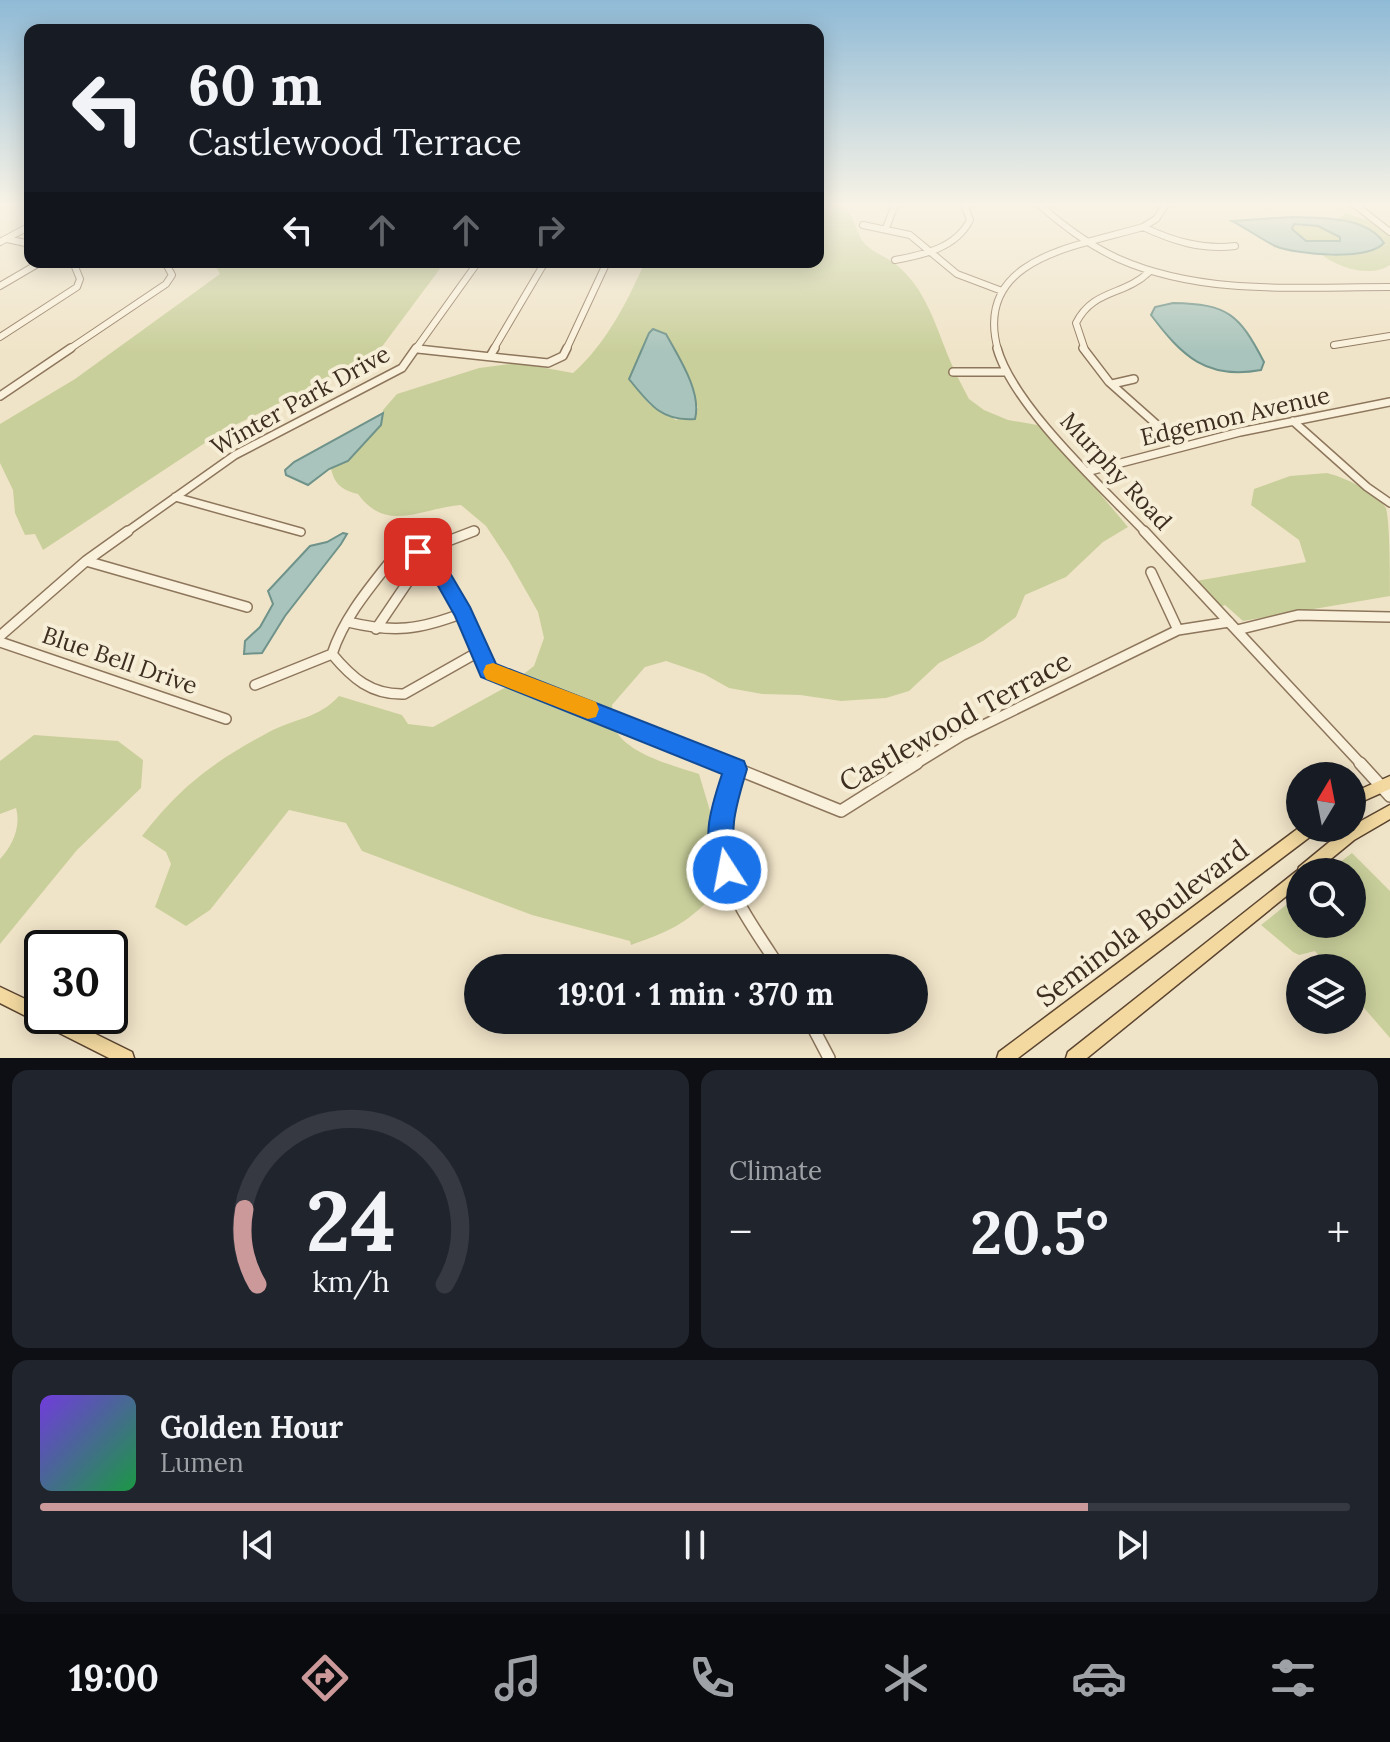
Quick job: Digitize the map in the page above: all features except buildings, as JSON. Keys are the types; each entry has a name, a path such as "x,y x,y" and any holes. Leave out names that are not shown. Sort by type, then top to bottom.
{"main road":[{"path":"1366,793 1385,783"},
{"path":"1321,858 1349,835 1390,812"},
{"name":"Seminola Boulevard","path":"1005,1058 1291,842"},
{"path":"1074,1058 1286,887"},
{"path":"0,995 24,1007"},
{"path":"79,1034 126,1058"}],"street":[{"path":"895,260 921,253"},
{"path":"933,253 957,274 1002,291 1023,267 1062,253"},
{"path":"1109,253 1149,272 1204,285 1235,288 1388,288"},
{"path":"0,286 31,268"},
{"path":"0,337 77,287 80,279 75,268"},
{"path":"0,396 166,284 172,275 168,268"},
{"name":"Winter Park Drive","path":"0,639 86,561 175,497 254,444 408,363 474,268"},
{"path":"490,356 541,268"},
{"path":"418,349 548,363 557,361 563,356 604,268"},
{"path":"1149,272 1132,286 1093,302 1077,317 1075,334 1093,366 1182,447"},
{"name":"Murphy Road","path":"1002,291 992,322 1006,372 1036,415 1229,622 1385,783 1390,796"},
{"path":"1334,345 1390,336"},
{"path":"953,372 1006,372"},
{"path":"1112,384 1134,379"},
{"name":"Edgemon Avenue","path":"1090,471 1293,421 1390,402"},
{"path":"1293,421 1367,487 1390,503"},
{"path":"175,497 301,532"},
{"path":"376,629 422,554 475,531"},
{"path":"332,654 335,642 397,553 404,549 422,554"},
{"name":"Castlewood Terrace","path":"422,554 430,556 463,613 488,670 841,811 963,735 1178,630"},
{"path":"86,561 247,607"},
{"path":"1151,572 1178,630 1229,622"},
{"path":"348,622 404,632 419,630 463,613"},
{"path":"1237,630 1298,615 1390,617"},
{"name":"Blue Bell Drive","path":"0,639 226,719"},
{"path":"332,654 353,679 370,690 392,696 404,694 480,651"},
{"path":"255,685 332,654"},
{"path":"736,769 720,818 722,854 732,886 771,954"},
{"path":"816,1034 829,1058"}],"green space":[{"path":"824,253 878,253 898,266 918,289 932,314 954,369 949,369 951,374 956,374 969,399 984,410 1008,420 1043,426 1128,527 1103,542 1066,577 1025,595 1016,617 983,641 939,663 909,691 886,698 841,701 762,694 729,688 704,674 666,661 645,667 612,705 613,724 626,743 637,750 699,774 714,824 713,863 719,890 698,911 669,930 631,945 630,941 532,915 362,851 346,823 289,810 210,910 186,926 155,907 171,864 166,852 142,836 170,803 199,776 231,754 279,727 314,714 339,696 402,715 408,724 433,727 508,686 534,666 544,638 538,612 486,526 461,505 405,516 381,513 358,494 343,488 334,478 331,468 348,461 381,425 383,410 397,394 479,368 518,363 573,373 606,336 642,268 824,268","holes":["649,333 666,335 686,371 698,408 676,420 650,405 629,380"]},
{"path":"1390,253 1390,265 1374,271 1355,270 1321,254"},
{"path":"216,268 441,268 375,356 223,431 43,550 35,534 25,535 15,513 13,490 0,463 0,424 75,379 220,274"},
{"path":"1327,473 1359,486 1386,508 1390,596 1243,621 1225,605 1220,607 1196,581 1306,562 1299,540 1251,505 1254,489 1290,476"},
{"path":"34,735 118,741 143,760 141,788 77,850 0,944 0,859 12,842 17,822 16,808 0,814 0,761"},
{"path":"1366,867 1390,891 1390,1038 1366,1010 1366,954 1317,954 1315,951 1297,954 1261,925 1286,905 1286,938 1366,938"}],"water":[{"path":"1173,303 1207,306 1230,315 1255,346 1264,362 1261,370 1242,372 1210,368 1185,353 1151,315 1155,307"},
{"path":"653,329 666,334 688,375 695,398 695,419 674,418 657,410 629,379"},
{"path":"383,413 381,425 348,461 329,469 308,485 286,475 285,470 294,462"},
{"path":"343,533 347,534 341,544 285,616 262,653 244,654 245,641 260,627 273,604 268,591 310,546 327,542"}],"slow traffic":[{"path":"493,672 588,709"}],"route":[{"path":"418,552 430,556 463,613 488,670 736,769 720,818 719,835 727,870"}]}
